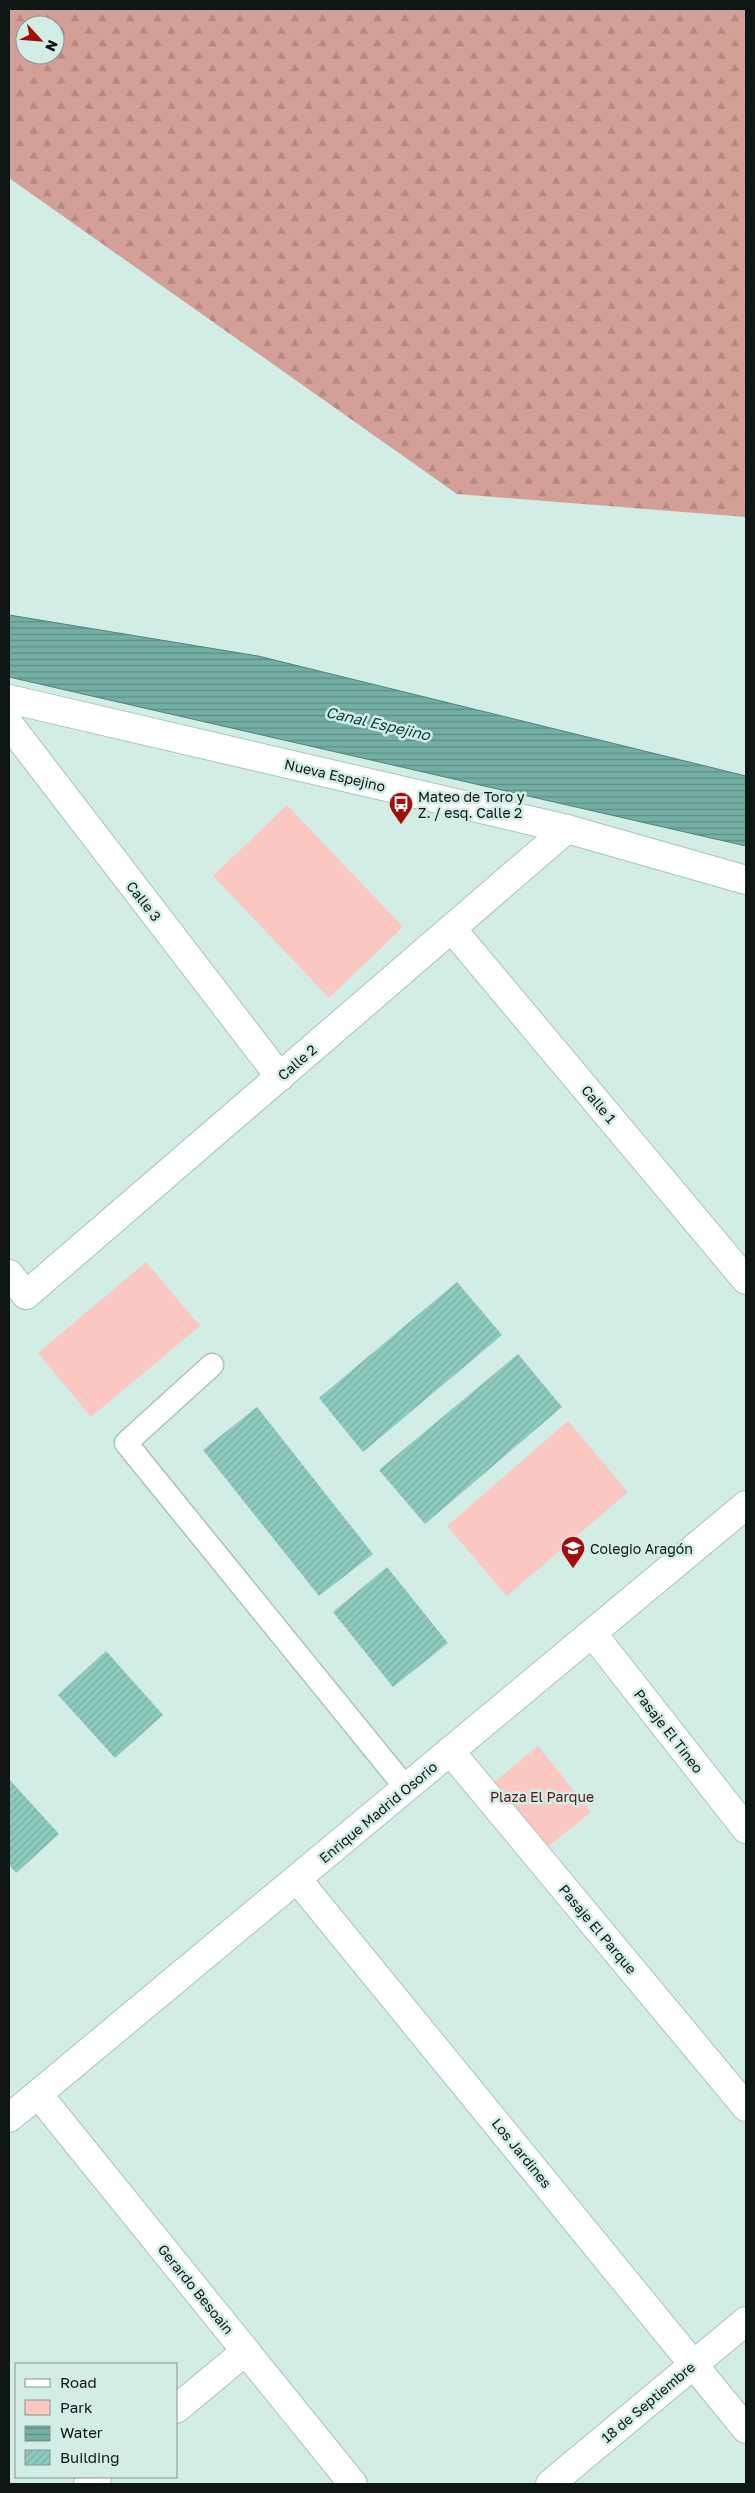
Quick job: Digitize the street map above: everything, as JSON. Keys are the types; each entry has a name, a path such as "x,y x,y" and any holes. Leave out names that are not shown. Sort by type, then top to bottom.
{"street":[{"name":"Nueva Espejino","path":"9,699 568,829 746,880"},
{"name":"Calle 3","path":"9,724 280,1077"},
{"name":"Calle 2","path":"9,1274 26,1295 568,829"},
{"name":"Calle 1","path":"452,929 746,1280"},
{"name":"Enrique Madrid Osorio","path":"9,2118 746,1505"},
{"name":"Pasaje El Tineo","path":"592,1633 746,1829"},
{"name":"Pasaje El Parque","path":"450,1751 746,2107"},
{"name":"Los Jardines","path":"297,1879 746,2429"},
{"name":"Gerardo Besoain","path":"38,2094 354,2484"},
{"name":"18 de Septiembre","path":"550,2484 746,2321"},
{"path":"178,2408 246,2351"}],"lane":[{"path":"212,1365 126,1443 406,1788"}],"green space":[{"path":"9,9 746,9 746,517 457,494 9,178"},
{"path":"287,805 403,927 329,998 213,876"},
{"path":"146,1262 200,1326 91,1417 38,1353"},
{"path":"568,1421 628,1492 507,1596 447,1526"},
{"name":"Plaza El Parque","path":"538,1746 591,1812 546,1848 494,1782"}],"water":[{"name":"Canal Espejino","path":"9,615 258,656 746,776 746,846 9,677"}],"building":[{"path":"457,1282 502,1335 363,1452 319,1398"},
{"path":"518,1354 562,1407 425,1524 379,1470"},
{"path":"257,1407 373,1554 319,1596 203,1450"},
{"path":"387,1567 448,1643 393,1687 333,1612"},
{"path":"106,1651 163,1715 115,1758 58,1695"},
{"path":"9,1779 59,1834 16,1873 9,1865"}],"place":[{"name":"Mateo de Toro y Z. / esq. Calle 2","path":"401,825"},
{"name":"Colegio Aragón","path":"573,1569"}]}
